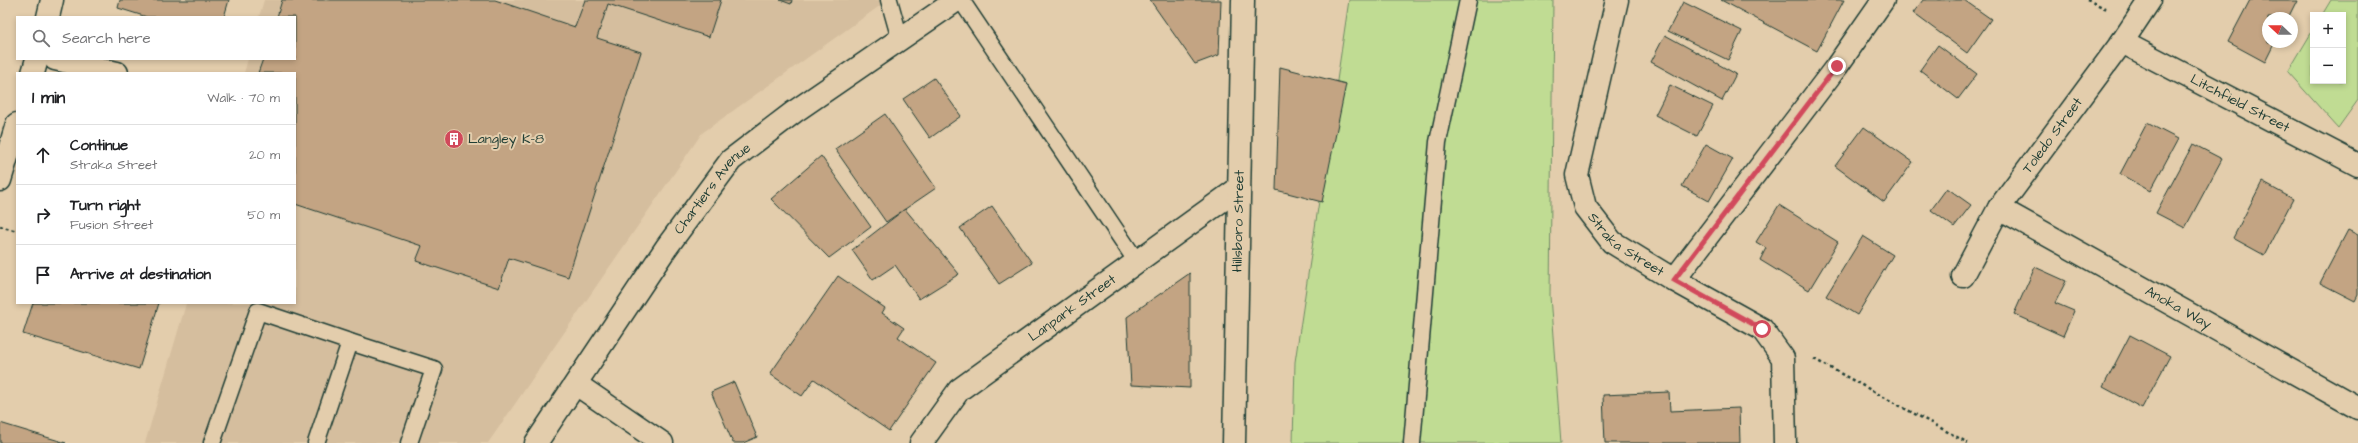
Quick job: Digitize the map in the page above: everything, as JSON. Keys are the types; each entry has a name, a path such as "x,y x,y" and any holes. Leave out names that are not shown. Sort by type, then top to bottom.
{"street":[{"path":"48,16 52,0"},
{"name":"Chartiers Avenue","path":"536,443 666,248 731,160 794,112 957,0"},
{"name":"Hillsboro Street","path":"1234,443 1243,0"},
{"name":"Straka Street","path":"1618,0 1577,175 1585,207 1612,242 1674,280 1762,329 1783,358 1785,443"},
{"path":"1674,280 1837,66 1883,0"},
{"name":"Toledo Street","path":"1963,276 1999,208 2122,42 2150,0"},
{"name":"Litchfield Street","path":"2122,42 2358,165"},
{"path":"33,72 37,60"},
{"path":"58,60 112,72"},
{"path":"0,180 16,127"},
{"name":"Lanpark Street","path":"921,443 959,390 1239,188"},
{"name":"Anoka Way","path":"1999,208 2358,408"},
{"path":"576,384 662,443"}],"lane":[{"path":"889,0 900,40"},
{"path":"960,0 1137,262"},
{"path":"1412,443 1438,142 1468,0"},
{"path":"212,443 258,311 434,369 409,443"},
{"path":"316,443 350,342"}],"path":[{"path":"0,226 16,231"},
{"path":"1811,358 1968,443"}],"shaded area":[{"path":"264,0 888,0 702,133 488,443 145,443 186,304 296,304 296,72 244,72 248,60 296,60 296,16 259,16"}],"green space":[{"path":"1349,0 1553,0 1550,296 1561,443 1293,443 1295,362"},
{"path":"2331,0 2358,0 2358,100 2338,128 2288,72 2310,35 2310,84 2346,84 2346,12 2324,12"}],"building":[{"path":"120,0 229,0 224,16 144,16 118,8"},
{"name":"Langley K-8","path":"282,0 495,0 575,27 585,0 721,0 709,37 608,4 597,38 641,52 568,277 509,258 499,288 416,261 422,246 296,204 296,72 258,72 263,60 296,60 296,16 277,16"},
{"path":"780,0 792,0 791,4"},
{"path":"1150,0 1221,0 1219,55 1195,64"},
{"path":"1721,0 1844,0 1817,51"},
{"path":"1923,0 1964,0 1991,19 1967,53 1913,13"},
{"path":"2250,0 2297,0 2291,12 2262,12 2262,48 2272,48 2265,62 2228,42"},
{"path":"1683,2 1742,31 1728,60 1668,31"},
{"path":"1665,35 1736,74 1722,101 1651,62"},
{"path":"1938,45 1977,74 1958,99 1920,70"},
{"path":"1280,67 1346,84 1322,202 1276,190"},
{"path":"934,78 961,116 930,138 903,99"},
{"path":"1670,85 1713,106 1697,136 1655,115"},
{"path":"885,114 936,188 886,222 835,149"},
{"path":"2147,123 2178,139 2150,191 2120,174"},
{"path":"1864,127 1913,162 1884,202 1835,166"},
{"path":"1706,144 1733,159 1709,201 1682,186"},
{"path":"2193,144 2222,159 2185,228 2156,213"},
{"path":"821,156 871,227 829,258 771,199"},
{"path":"2262,182 2293,199 2264,255 2233,238"},
{"path":"1947,188 1971,205 1954,227 1931,210"},
{"path":"1779,205 1838,242 1809,290 1760,260 1766,248 1756,242"},
{"path":"992,206 1032,263 999,284 960,228"},
{"path":"905,209 959,274 919,299 895,265 873,280 852,250"},
{"path":"2348,230 2358,235 2358,295 2355,301 2320,283"},
{"path":"1863,236 1893,255 1857,315 1826,296"},
{"path":"2035,267 2066,281 2055,303 2074,311 2063,336 2014,314"},
{"path":"1190,273 1190,388 1131,385 1127,317"},
{"path":"838,276 885,308 882,313 904,328 898,337 936,363 889,431 814,379 802,396 770,374"},
{"path":"33,304 159,304 139,369 23,334"},
{"path":"2130,335 2170,356 2142,408 2103,387"},
{"path":"734,382 757,437 743,443 733,443 711,392"},
{"path":"1669,392 1670,411 1739,408 1740,443 1605,443 1603,395"},
{"path":"0,423 66,443 0,443"}],"place":[{"name":"Langley K-8","path":"454,139"}],"route":[{"path":"1762,329 1674,280 1837,66"}]}
